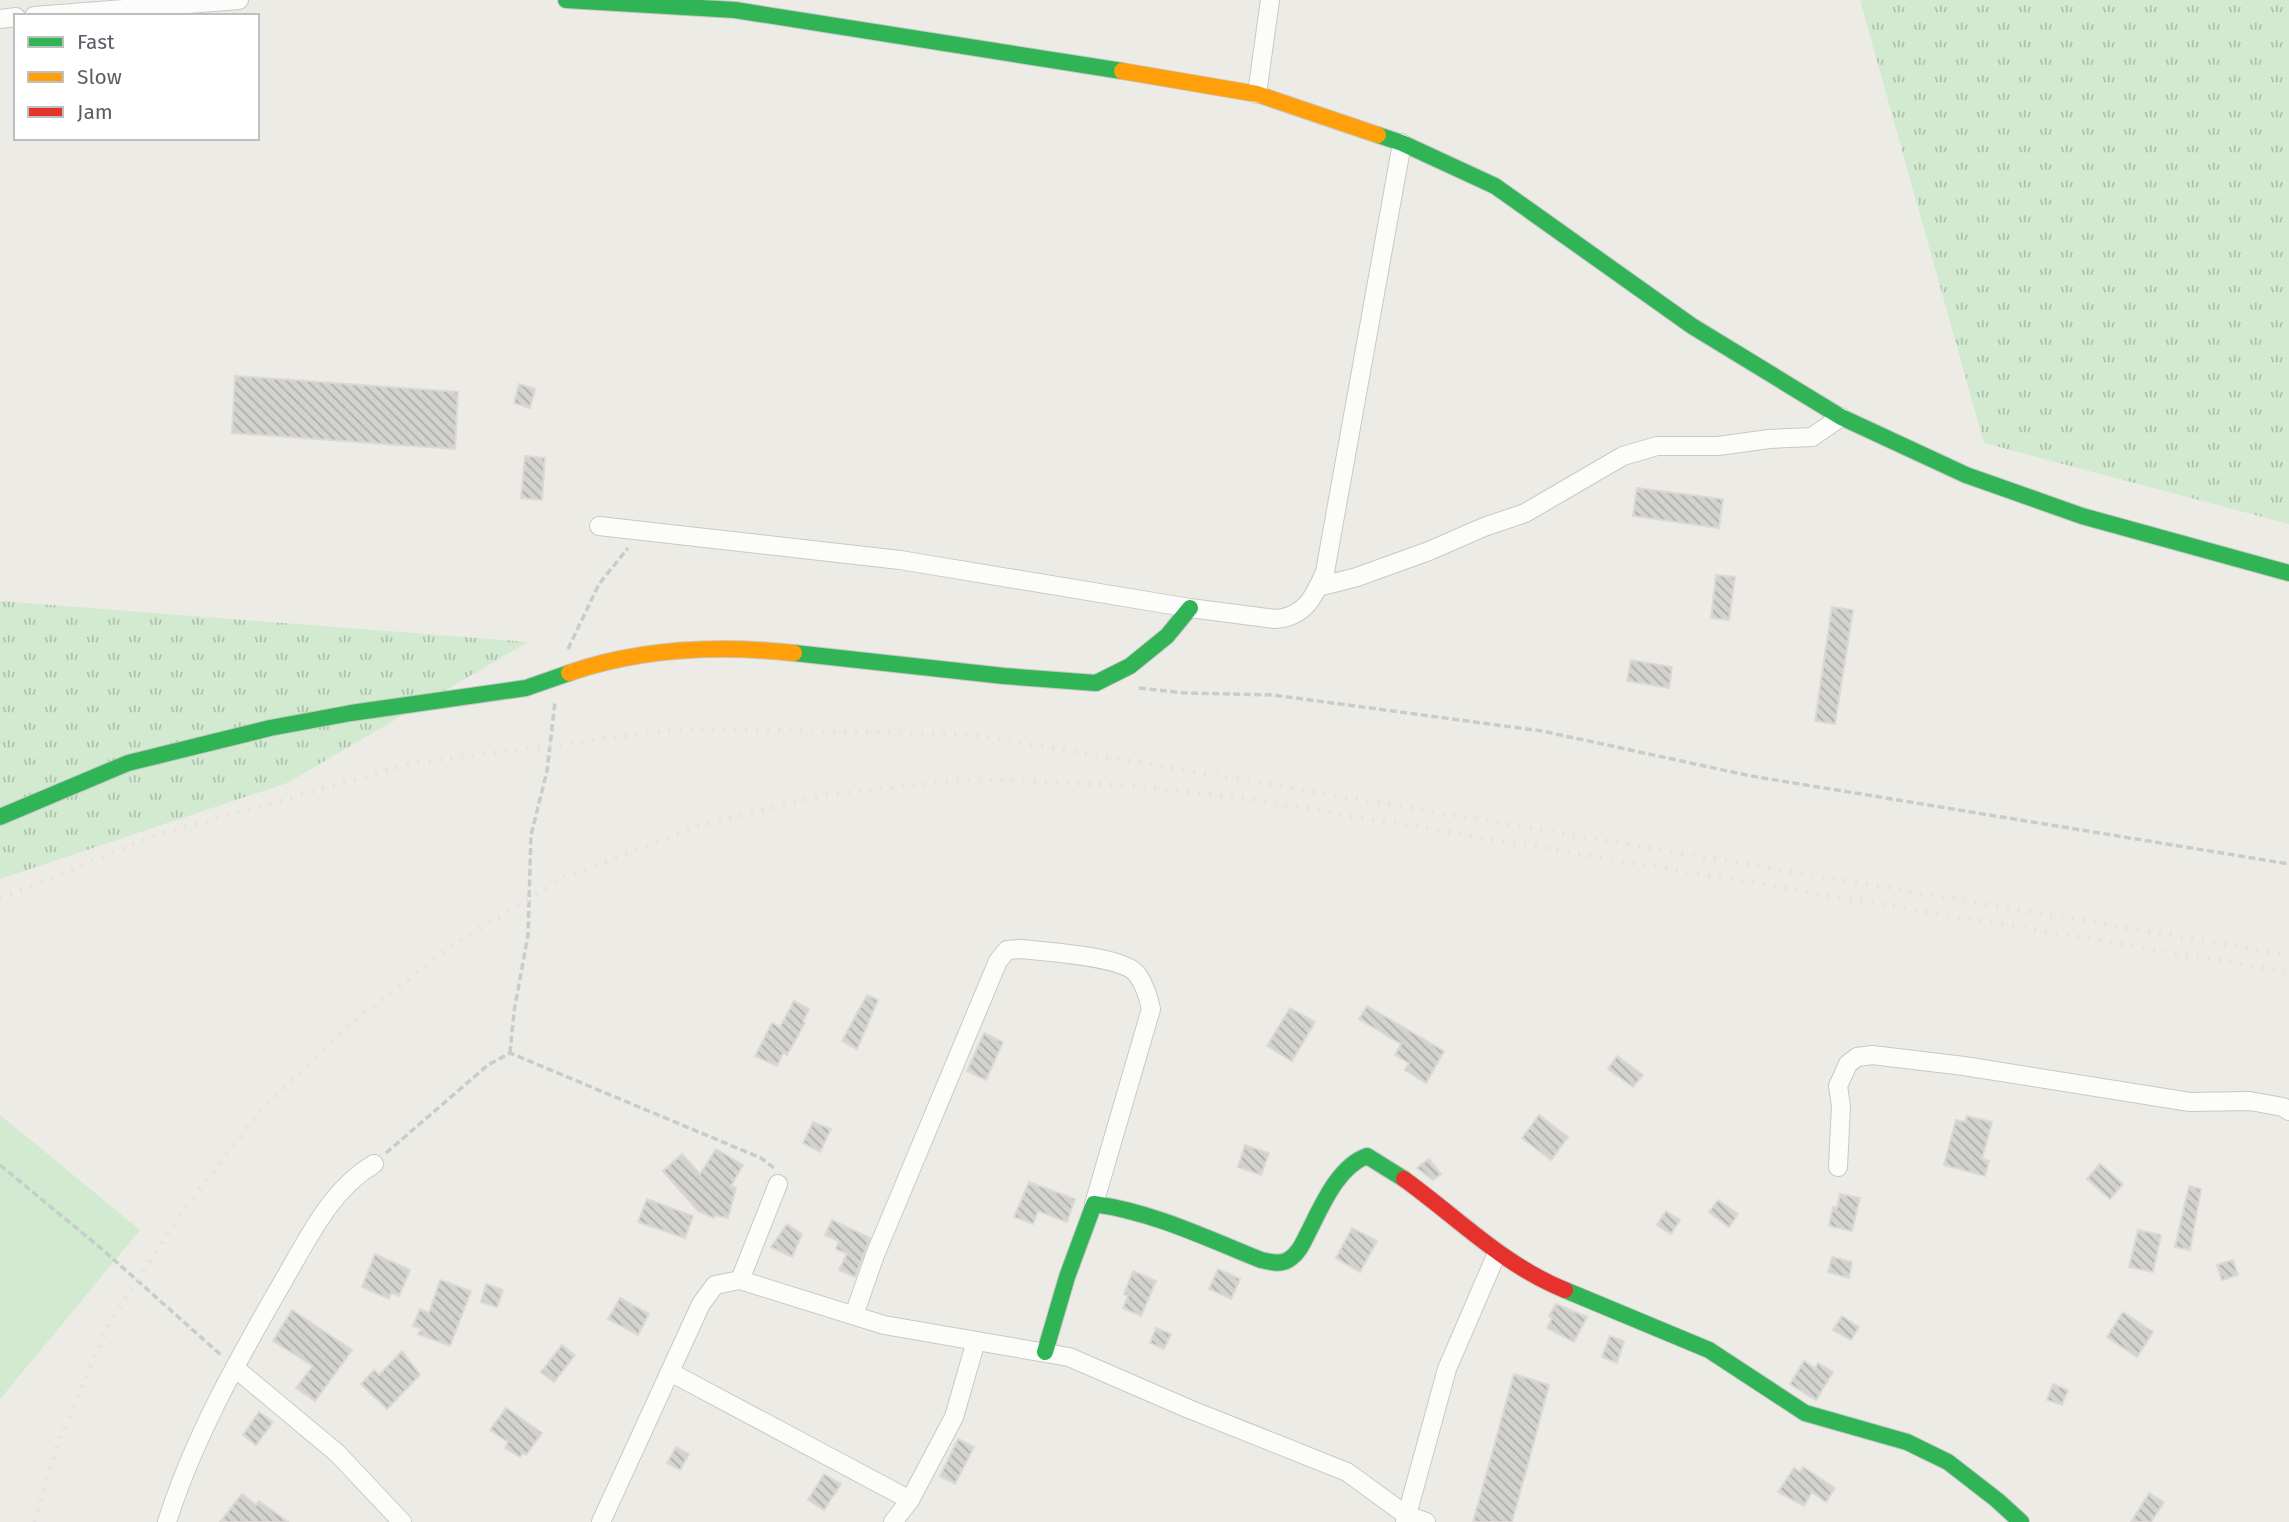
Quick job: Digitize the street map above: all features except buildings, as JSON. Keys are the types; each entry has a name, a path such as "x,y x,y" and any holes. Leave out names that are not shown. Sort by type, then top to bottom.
{"street":[{"path":"60,14 239,0"},
{"path":"566,0 735,9 1257,93 1402,143 1495,186 1692,326 1841,417 1966,475 2082,516 2289,572"},
{"path":"1257,93 1270,0"},
{"path":"599,526 900,560 1190,608 1275,619 1290,618 1299,613 1318,587 1325,572 1402,143"},
{"path":"1318,587 1393,564 1525,513 1623,456 1657,446 1718,446 1769,439 1812,437 1841,417"},
{"path":"0,817 128,763 270,728 351,713 526,688 595,664 650,654 718,648 1096,683 1130,666 1167,636 1190,608"},
{"path":"854,1315 875,1255 998,961 1007,950 1021,949 1112,961 1135,972 1145,988 1151,1009 1094,1204 1067,1277 1045,1353"},
{"path":"1839,1167 1841,1106 1838,1086 1848,1064 1857,1057 1872,1055 1964,1066 2190,1102 2250,1101 2289,1111"},
{"path":"1094,1204 1114,1205 1142,1212 1261,1260 1286,1262 1299,1251 1326,1198 1353,1161 1367,1156 1383,1164 1429,1197 1497,1253 1537,1279 1709,1350 1805,1413 1907,1443 1948,1462 2021,1522"},
{"path":"167,1522 180,1479 210,1415 320,1217 347,1183 374,1164"},
{"path":"740,1280 779,1184"},
{"path":"1406,1518 1447,1369 1497,1253"},
{"path":"601,1522 701,1304 715,1285 740,1280 884,1325 1069,1357 1189,1409 1347,1472 1406,1518 1426,1522"},
{"path":"893,1522 910,1500 954,1417 976,1341"},
{"path":"235,1368 337,1453 402,1522"},
{"path":"670,1372 910,1500"}],"path":[{"path":"510,1054 514,1012 528,935 531,835 547,771 555,706 554,678 599,584 646,531"},
{"path":"1134,687 1185,694 1273,695 1542,731 1751,776 2289,864"},
{"path":"374,1164 488,1065 510,1054 761,1158 776,1169 779,1184"},
{"path":"0,1165 103,1250 235,1368"}],"green space":[{"path":"1860,0 2289,0 2289,524 1984,443"},
{"path":"0,601 528,642 287,783 0,879"},
{"path":"0,1115 140,1230 0,1399"}],"railway":[{"path":"0,899 153,836 414,763 680,729 969,734 2289,955"},
{"path":"34,1522 59,1441 110,1321 182,1212 259,1113 348,1026 451,946 565,877 689,829 830,794 976,779 1126,785 1256,800 2289,972"}],"traffic: fast":[{"path":"566,0 735,10 1122,71"},
{"path":"1378,135 1402,143 1495,186 1692,326 1841,417 1966,475 2082,516 2289,573"},
{"path":"794,653 1004,676 1096,683 1130,666 1167,636 1190,608"},
{"path":"0,817 128,763 270,728 351,713 526,688 569,673"},
{"path":"1045,1352 1067,1277 1094,1204 1158,1219 1261,1260 1278,1263 1285,1262 1299,1250 1333,1186 1357,1161 1367,1156 1404,1179"},
{"path":"1565,1290 1709,1350 1805,1413 1907,1442 1948,1462 2021,1522"}],"traffic: slow":[{"path":"1122,71 1257,94 1378,135"},
{"path":"569,673 624,658 680,651 737,649 794,653"}],"traffic: jam":[{"path":"1404,1179 1521,1268 1565,1290"}]}
